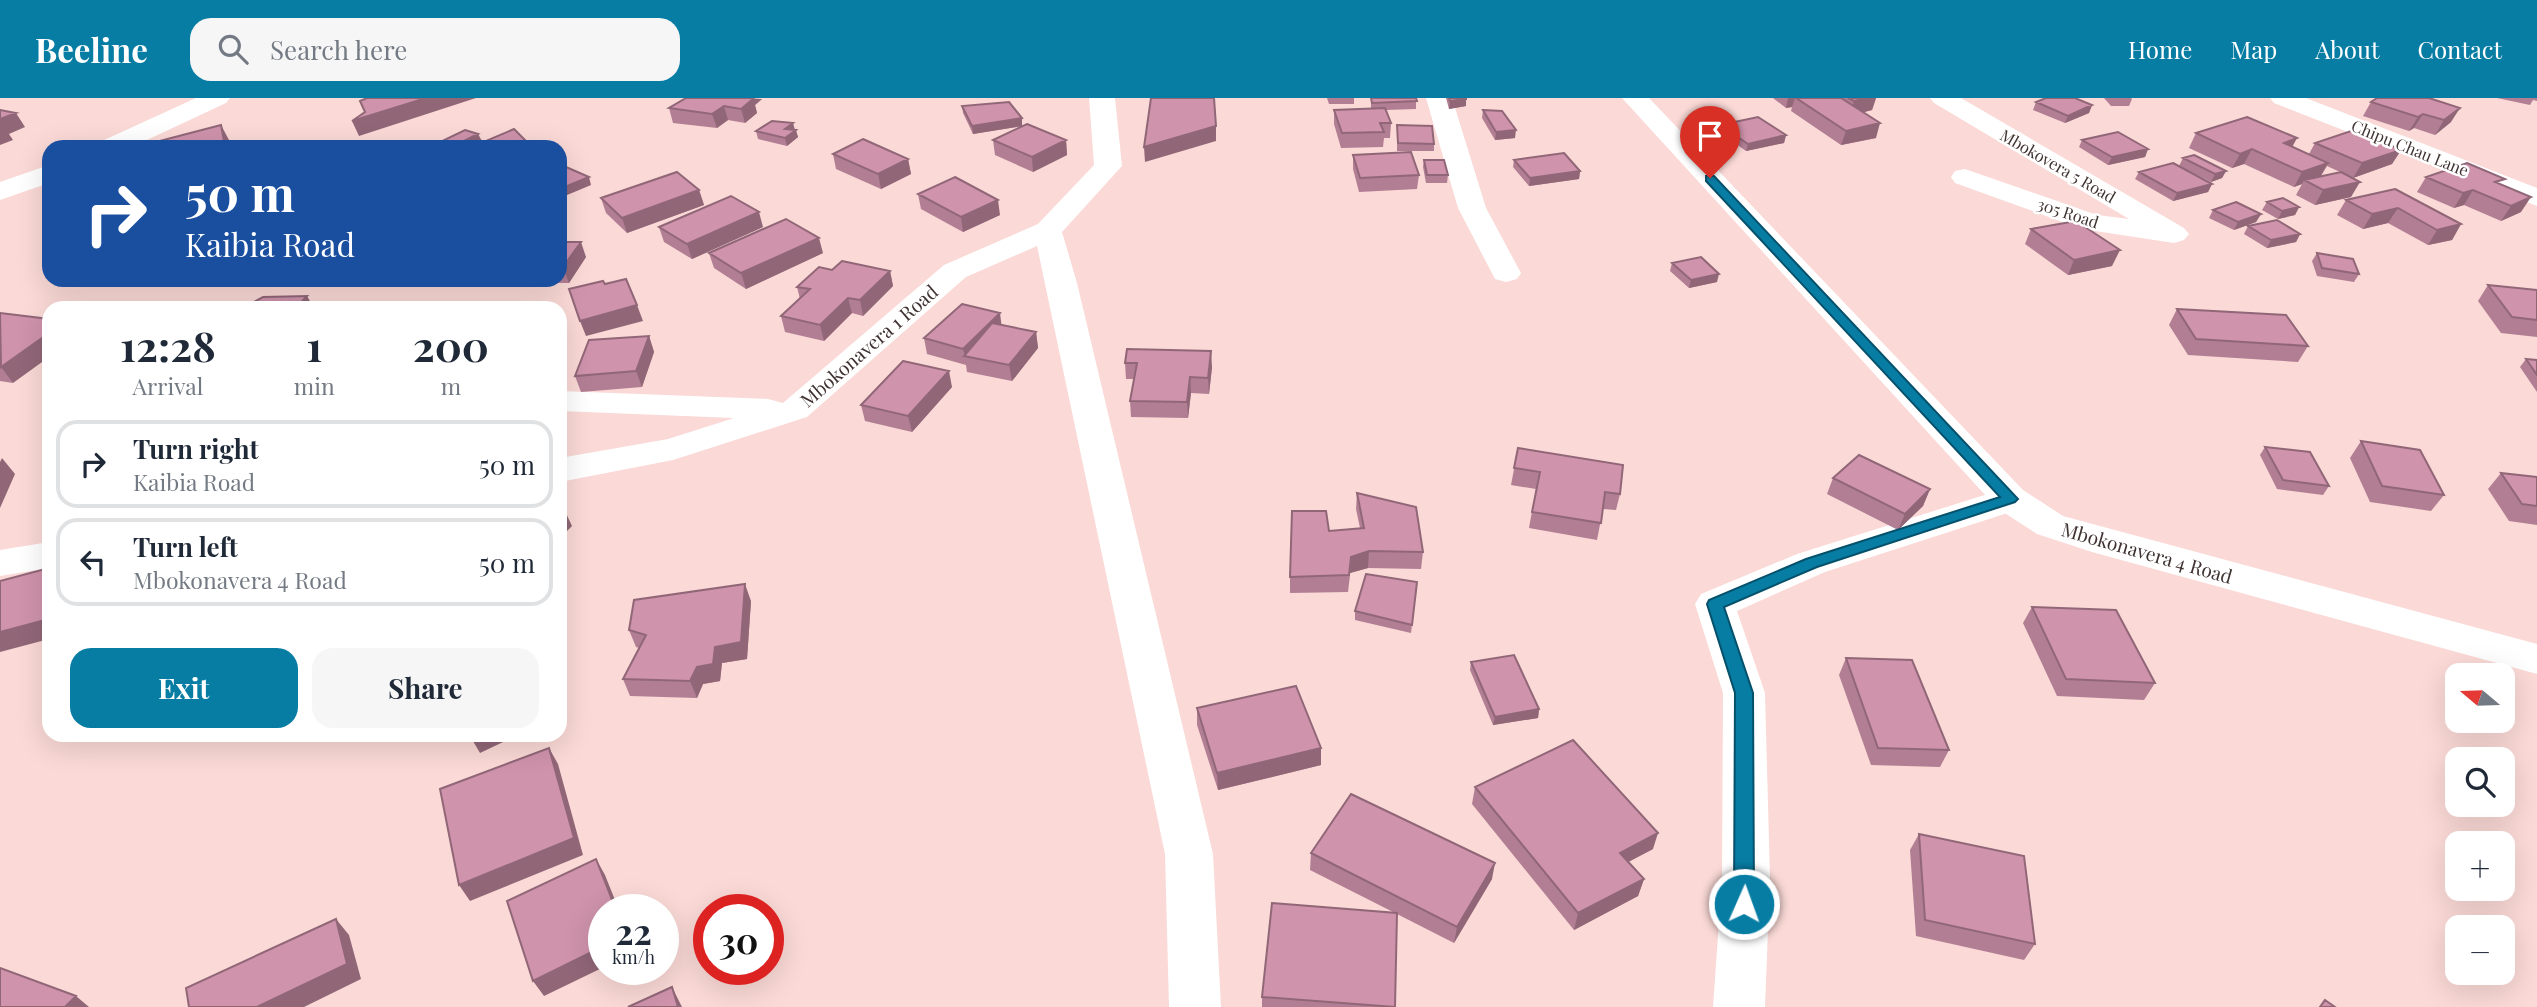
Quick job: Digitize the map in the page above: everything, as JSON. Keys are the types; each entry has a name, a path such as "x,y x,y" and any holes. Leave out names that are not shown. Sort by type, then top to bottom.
{"street":[{"path":"126,140 216,98"},
{"path":"1102,98 1108,166 1047,231 1065,297 1189,854 1195,1007"},
{"path":"1439,98 1472,208 1506,273"},
{"name":"Mbokonavera 4 Road","path":"1635,98 2010,499 2050,525 2106,543 2537,659"},
{"name":"Mbokovera 5 Road","path":"1943,98 2174,234"},
{"name":"Chipu Chau Lane","path":"2283,98 2537,198"},
{"path":"0,192 42,176"},
{"name":"305 Road","path":"1965,177 2092,223 2174,234"},
{"name":"Mbokonavera 1 Road","path":"567,469 673,449 795,410 955,271 1047,231"},
{"path":"567,401 795,410"},
{"path":"1739,1007 1746,878 1744,693 1715,604 1811,563 2010,499"},
{"path":"0,563 42,556"}],"building":[{"path":"367,98 426,98 352,121 365,112 360,101"},
{"path":"686,98 753,99 741,109 724,106 712,114 669,108"},
{"path":"1151,98 1214,98 1216,126 1144,147"},
{"path":"1371,98 1416,98 1417,101 1372,103"},
{"path":"1449,98 1466,98 1466,99 1450,101"},
{"path":"1796,98 1841,98 1880,123 1846,131"},
{"path":"2046,98 2075,98 2092,105 2068,116 2036,102"},
{"path":"2377,98 2429,98 2460,108 2444,120 2423,114 2418,117 2371,102"},
{"path":"1009,102 1022,118 972,126 962,106"},
{"path":"1385,108 1391,123 1380,123 1384,132 1342,133 1334,110"},
{"path":"0,110 16,113 0,119"},
{"path":"1483,110 1502,111 1516,130 1496,132"},
{"path":"1758,117 1786,135 1748,144 1720,125"},
{"path":"2247,117 2297,138 2284,143 2328,163 2302,172 2252,149 2240,154 2196,133"},
{"path":"772,121 793,123 785,129 796,130 785,138 756,131"},
{"path":"1027,124 1066,140 1032,157 993,140"},
{"path":"221,125 224,140 163,140"},
{"path":"1397,125 1432,126 1434,144 1398,143"},
{"path":"514,129 525,140 488,140"},
{"path":"465,130 478,134 466,140 444,140"},
{"path":"2354,130 2401,150 2362,163 2315,143"},
{"path":"2118,132 2148,149 2112,157 2082,140"},
{"path":"863,139 908,159 878,174 833,154"},
{"path":"1411,152 1419,175 1360,178 1353,155"},
{"path":"1564,153 1580,171 1530,178 1514,160"},
{"path":"2194,155 2226,171 2215,174 2183,158"},
{"path":"1424,160 1444,160 1448,175 1427,175"},
{"path":"2173,163 2212,184 2177,193 2139,172"},
{"path":"2467,163 2505,179 2495,182 2531,197 2511,206 2473,190 2463,193 2426,177"},
{"path":"567,167 589,177 567,186"},
{"path":"677,172 699,190 622,218 601,198"},
{"path":"2341,172 2360,182 2323,190 2304,180"},
{"path":"955,177 998,200 961,217 918,194"},
{"path":"2395,189 2461,224 2437,230 2398,208 2372,214 2346,200"},
{"path":"731,196 759,212 687,244 659,227"},
{"path":"2283,198 2299,207 2282,211 2267,202"},
{"path":"2236,202 2261,214 2238,222 2213,210"},
{"path":"786,219 819,238 741,273 709,253"},
{"path":"2277,220 2300,234 2271,240 2248,226"},
{"path":"2076,221 2120,250 2074,260 2031,229"},
{"path":"567,242 581,242 567,261"},
{"path":"2317,253 2353,259 2359,274 2322,268"},
{"path":"1701,257 1719,274 1691,280 1672,263"},
{"path":"842,261 890,271 860,300 848,298 820,325 781,316 810,289 797,287 819,267 832,270"},
{"path":"626,279 637,305 580,321 569,289"},
{"path":"2488,285 2537,290 2537,320 2512,317"},
{"path":"307,296 302,301 256,301 263,297"},
{"path":"962,304 1000,313 963,349 924,338"},
{"path":"2177,309 2286,315 2308,346 2196,339"},
{"path":"0,313 42,318 42,338 1,367"},
{"path":"992,323 1036,332 1009,365 964,356"},
{"path":"649,336 636,371 575,376 589,340"},
{"path":"1127,349 1211,351 1208,378 1190,377 1187,402 1130,401 1137,363 1125,363"},
{"path":"2526,359 2537,360 2537,375"},
{"path":"903,361 949,371 908,416 861,405"},
{"path":"2361,441 2420,450 2444,495 2382,486"},
{"path":"2265,447 2310,452 2329,486 2283,480"},
{"path":"1518,448 1623,465 1620,494 1605,492 1601,523 1532,512 1540,472 1514,468"},
{"path":"1859,455 1930,489 1905,514 1833,478"},
{"path":"2501,473 2537,477 2537,506 2522,504"},
{"path":"1357,493 1416,507 1423,552 1369,551 1351,557 1349,575 1290,577 1292,511 1326,511 1329,531 1364,528"},
{"path":"42,570 42,621 0,632 0,581"},
{"path":"1366,574 1417,582 1412,625 1355,611"},
{"path":"745,584 741,642 715,647 713,664 697,667 690,681 623,679 646,635 629,630 634,600"},
{"path":"2032,607 2116,610 2155,683 2066,679"},
{"path":"1514,655 1539,709 1495,717 1471,662"},
{"path":"1846,658 1912,660 1949,750 1878,748"},
{"path":"1296,686 1321,748 1217,773 1197,708"},
{"path":"1573,740 1658,833 1620,853 1644,879 1578,913 1475,787"},
{"path":"549,748 574,838 459,885 440,789"},
{"path":"1351,794 1495,863 1457,927 1311,853"},
{"path":"1919,834 2024,856 2035,944 1925,920"},
{"path":"596,859 610,894 588,894 588,954 533,981 507,901"},
{"path":"1272,903 1397,913 1395,1007 1262,997"},
{"path":"336,919 347,964 257,1007 189,1007 186,988"},
{"path":"0,968 76,996 65,1007 0,1007"},
{"path":"672,987 678,1007 628,1007"},
{"path":"2325,1000 2335,1007 2320,1007"}],"route":[{"path":"1710,178 2010,499 1811,563 1715,604 1744,693 1744,904"}]}
